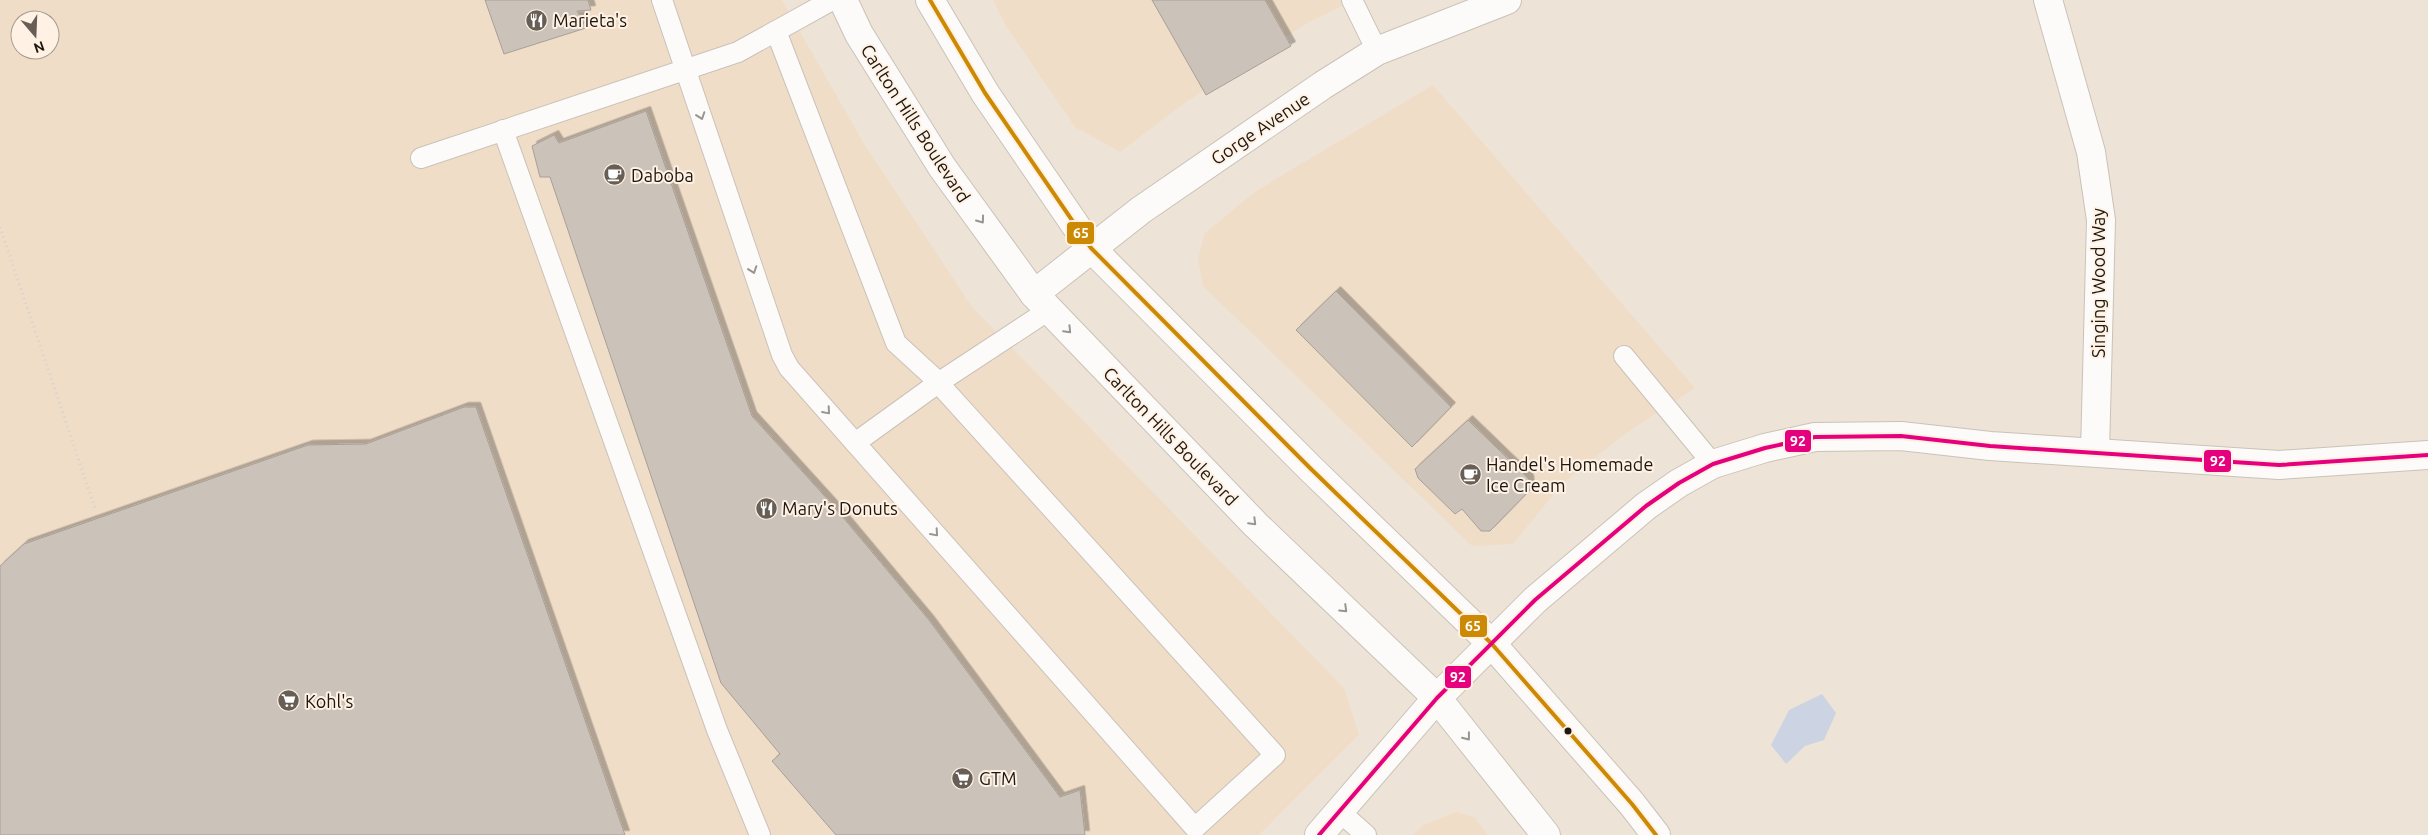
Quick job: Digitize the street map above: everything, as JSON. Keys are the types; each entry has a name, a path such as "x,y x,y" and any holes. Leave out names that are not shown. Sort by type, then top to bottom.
{"street":[{"name":"Carlton Hills Boulevard","path":"843,0 859,34 942,167 1042,302 1256,525 1437,698 1538,832"},
{"path":"930,0 985,93 1091,248 1311,469 1490,643 1632,804 1656,835"},
{"name":"Gorge Avenue","path":"1042,302 1091,248 1161,196 1323,85 1377,52 1507,0"},
{"name":"Singing Wood Way","path":"2048,0 2092,152 2101,220 2095,452"},
{"path":"1319,835 1437,698 1535,600 1646,506 1679,483 1714,464 1765,448 1816,437 1901,436 1990,446 2279,465 2428,455"}],"lane":[{"path":"662,0 782,355 800,381 1199,832 1274,755 938,383 896,343 776,31"},
{"path":"421,158 738,52 832,0"},
{"path":"1352,0 1377,52"},
{"path":"503,130 718,730 760,835"},
{"path":"855,443 938,383 1042,302"},
{"path":"1624,356 1714,464"},
{"path":"1339,811 1366,835"}],"path":[{"path":"0,227 96,511"}],"shaded area":[{"path":"0,0 782,0 863,142 972,307 1344,688 1359,735 1259,835 0,835"},
{"path":"993,0 1354,0 1307,23 1186,102 1120,152 1075,127 1006,26"},
{"path":"1433,85 1695,388 1626,433 1562,484 1513,544 1472,546 1203,286 1198,259 1205,233 1256,191"},
{"path":"1456,812 1474,817 1488,835 1413,835 1422,826"}],"water":[{"path":"1822,694 1836,713 1824,740 1805,746 1786,764 1771,745 1789,710"}],"building":[{"name":"Marieta's","path":"485,0 588,0 591,10 577,11 586,28 504,54"},
{"path":"1152,0 1265,0 1291,46 1206,95"},
{"path":"646,111 752,416 831,503 929,620 1060,797 1080,790 1085,835 836,835 772,761 780,754 721,683 550,177 540,177 532,146 554,135 559,143"},
{"path":"1336,291 1451,407 1412,447 1296,330"},
{"name":"Kohl's","path":"464,407 476,407 625,835 0,835 0,566 24,544 308,445 366,444"},
{"name":"Handel's Homemade Ice Cream","path":"1468,420 1529,479 1530,490 1490,531 1481,531 1462,509 1455,514 1418,478 1415,469"}],"transit line":[{"name":"65","path":"930,0 985,93 1091,248 1311,469 1491,643 1632,804 1656,835"},
{"name":"92","path":"1319,835 1437,698 1535,600 1646,506 1679,483 1713,464 1765,448 1815,437 1901,436 1990,446 2279,465 2428,455"}],"place":[{"name":"Marieta's","path":"537,20"},
{"name":"Daboba","path":"615,175"},
{"name":"Handel's Homemade Ice Cream","path":"1470,474"},
{"name":"Mary's Donuts","path":"766,508"},
{"name":"Kohl's","path":"289,701"},
{"name":"GTM","path":"963,778"}]}
